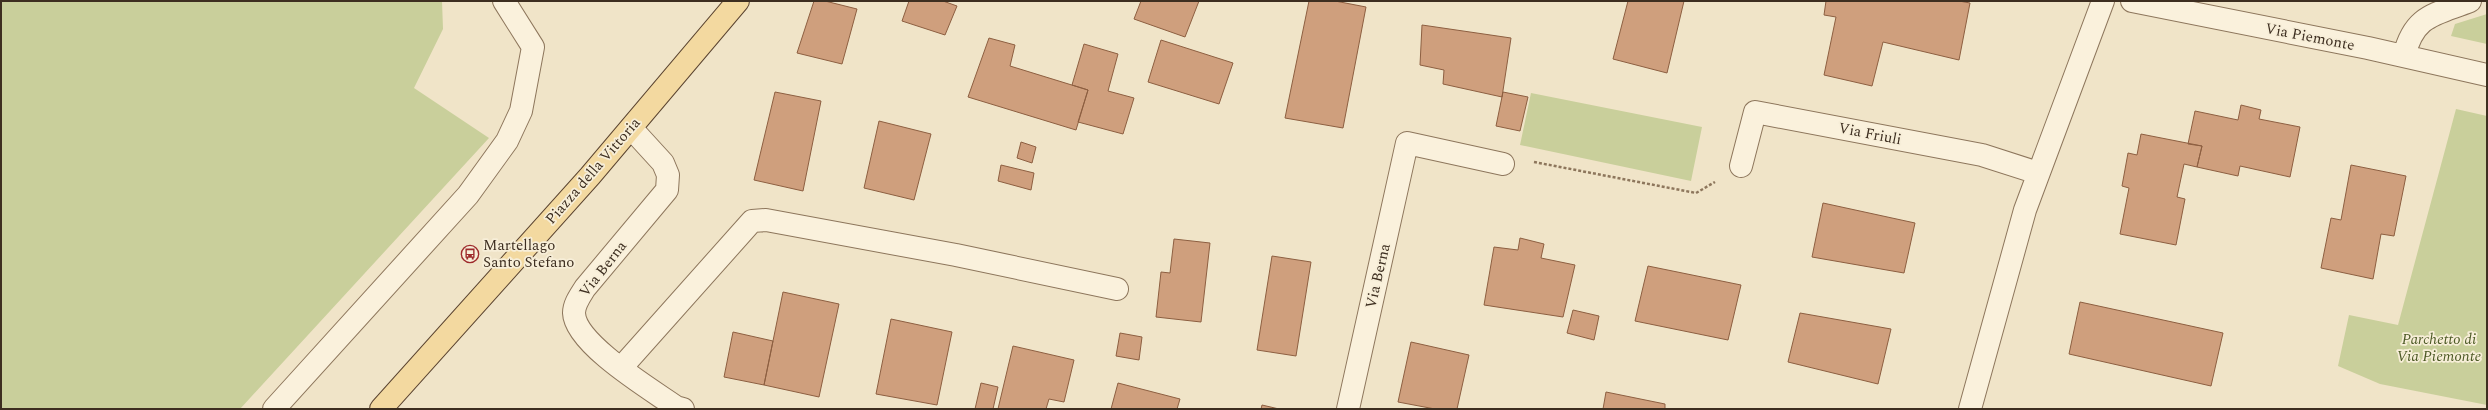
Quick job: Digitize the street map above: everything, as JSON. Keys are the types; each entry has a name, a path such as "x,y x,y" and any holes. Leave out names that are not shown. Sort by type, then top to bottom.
{"main road":[{"name":"Piazza della Vittoria","path":"381,409 630,128 738,1"}],"street":[{"path":"274,409 468,195 507,141 521,111 533,47 504,1"},
{"path":"1970,409 2025,210 2103,1"},
{"name":"Via Piemonte","path":"2132,1 2404,56 2487,75"},
{"path":"2404,56 2409,36 2422,21 2470,1"},
{"name":"Via Friuli","path":"1741,166 1755,112 1982,155 2038,173"},
{"name":"Via Berna","path":"630,128 663,163 668,175 667,190 585,288 578,299 574,313 578,325 587,339 621,368 676,407 683,409"},
{"name":"Via Berna","path":"1348,409 1407,143 1503,164"},
{"path":"621,368 752,221 766,220 956,255 1117,289"}],"path":[{"path":"1503,164 1520,159 1696,194"}],"green space":[{"path":"1,1 442,1 443,29 414,88 489,138 240,409 1,409"},
{"path":"2487,14 2487,44 2451,36 2455,24"},
{"path":"1531,93 1702,127 1691,181 1520,145"},
{"name":"Parchetto di Via Piemonte","path":"2456,109 2487,116 2487,405 2380,384 2338,366 2349,315 2398,325"}],"building":[{"path":"814,1 825,1 857,9 842,64 797,53"},
{"path":"909,1 943,1 957,6 945,35 902,21"},
{"path":"1141,1 1199,1 1185,37 1134,19"},
{"path":"1309,1 1335,1 1366,7 1343,128 1285,118"},
{"path":"1628,1 1684,1 1667,73 1613,59"},
{"path":"1826,1 1959,1 1970,3 1959,60 1883,42 1872,86 1824,75 1836,17 1824,15"},
{"path":"1422,25 1511,38 1502,97 1443,84 1444,70 1420,65"},
{"path":"989,38 1015,45 1010,66 1088,90 1076,130 968,97"},
{"path":"1161,40 1233,63 1219,104 1148,82"},
{"path":"1084,44 1118,54 1108,91 1134,98 1123,134 1078,122 1088,90 1072,85"},
{"path":"775,92 821,101 803,191 754,180"},
{"path":"1503,92 1528,97 1520,131 1496,126"},
{"path":"2241,105 2261,110 2259,119 2300,127 2290,177 2240,166 2238,176 2197,167 2202,146 2188,144 2195,111 2238,120"},
{"path":"879,121 931,134 914,200 864,188"},
{"path":"2141,134 2202,146 2197,167 2184,164 2177,197 2185,199 2176,245 2120,234 2129,188 2122,186 2128,153 2137,155"},
{"path":"1021,142 1036,147 1032,163 1017,158"},
{"path":"1001,165 1034,173 1031,190 998,181"},
{"path":"2351,165 2406,176 2394,236 2381,234 2373,279 2321,268 2331,218 2341,220"},
{"path":"1823,203 1915,223 1904,273 1812,257"},
{"path":"1520,238 1544,244 1541,258 1575,265 1563,317 1484,305 1494,247 1518,250"},
{"path":"1174,239 1210,243 1201,322 1156,317 1161,272 1170,273"},
{"path":"1272,256 1311,262 1296,356 1257,350"},
{"path":"1648,266 1741,285 1728,340 1635,321"},
{"path":"783,292 839,304 819,397 764,385"},
{"path":"2080,302 2223,333 2211,386 2069,354"},
{"path":"1573,310 1599,316 1594,340 1567,333"},
{"path":"1800,313 1891,329 1878,384 1788,362"},
{"path":"891,319 952,332 937,405 876,394"},
{"path":"733,332 773,341 764,385 724,377"},
{"path":"1120,333 1142,337 1139,360 1116,356"},
{"path":"1411,342 1469,355 1457,409 1435,409 1398,402"},
{"path":"1013,346 1074,360 1064,402 1049,399 1046,409 998,409"},
{"path":"981,383 998,387 993,409 975,409"},
{"path":"1118,383 1180,399 1177,409 1111,409"},
{"path":"1606,392 1665,404 1665,409 1603,409"},
{"path":"1262,405 1279,409 1261,409"}],"place":[{"name":"Martellago Santo Stefano","path":"470,254"}]}
